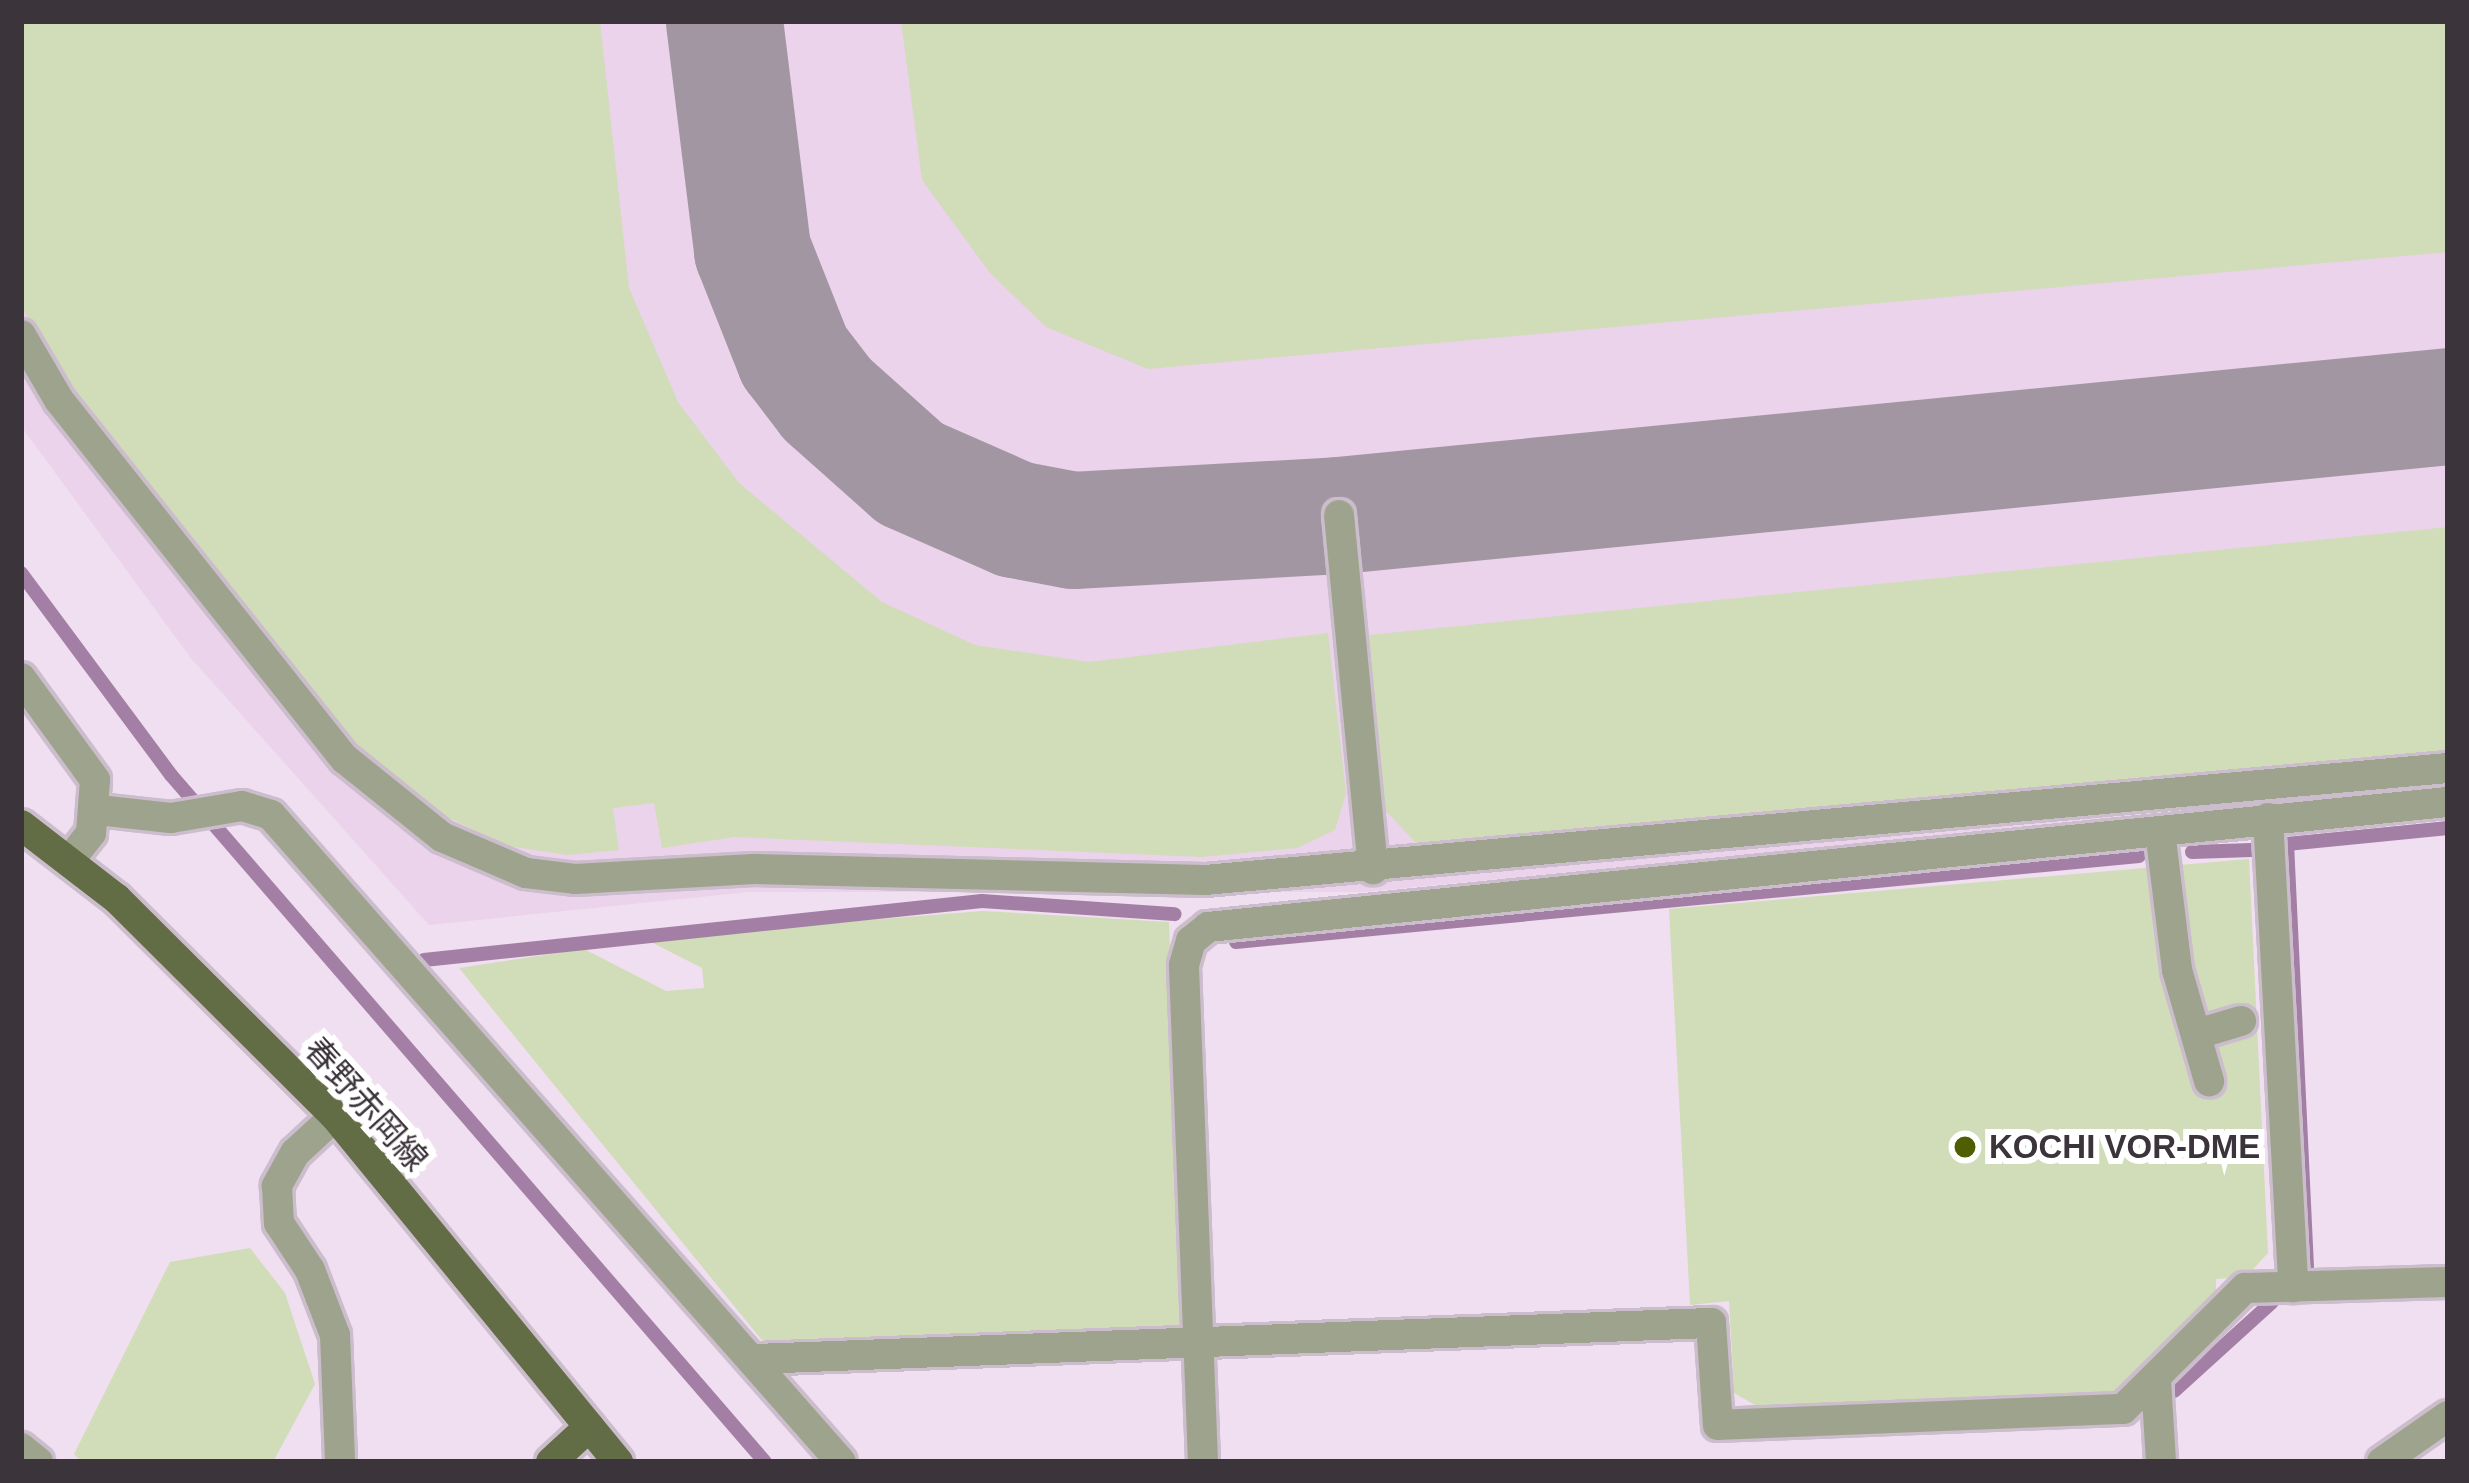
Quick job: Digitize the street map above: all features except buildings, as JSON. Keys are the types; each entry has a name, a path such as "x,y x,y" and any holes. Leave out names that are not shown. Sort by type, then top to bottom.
{"main road":[{"name":"春野赤岡線","path":"21,825 69,861 335,1116 617,1462"},
{"path":"551,1462 589,1426"}],"street":[{"path":"21,335 59,400 345,759 409,816 485,858 575,879 754,869 1205,880 1373,869 2448,768"},
{"path":"1339,514 1373,869"},
{"path":"21,679 95,780 98,810 69,861"},
{"path":"1203,1462 1184,964 1192,941 1208,927 2448,802"},
{"path":"98,810 171,818 242,806 271,815 841,1462"},
{"path":"2268,818 2293,1287"},
{"path":"2160,832 2177,970 2210,1081"},
{"path":"2197,1034 2241,1021"},
{"path":"335,1116 295,1153 277,1186 279,1223 310,1270 335,1335 340,1462"},
{"path":"755,1359 1711,1323 1718,1425 2123,1409 2245,1288 2448,1282"},
{"path":"2156,1380 2161,1462"},
{"path":"2382,1462 2448,1416"},
{"path":"21,1448 38,1462"}],"shaded area":[{"path":"21,21 2448,21 2448,788 1363,892 749,892 429,925 190,657 21,426"}],"green space":[{"path":"21,21 600,21 629,288 678,402 739,483 882,602 975,645 1089,662 1328,633 1346,793 1335,830 1297,848 1202,857 735,837 662,848 654,803 613,808 619,850 567,855 509,846 427,808 308,704 72,390 22,308"},
{"path":"901,21 2448,21 2448,252 1148,369 1046,327 990,273 922,180"},
{"path":"2448,527 2448,754 1419,846 1384,809 1369,635"},
{"path":"2249,859 2268,1253 2246,1277 2216,1279 2216,1300 2112,1395 1762,1409 1734,1393 1729,1301 1690,1305 1669,909"},
{"path":"983,911 1169,922 1184,1326 765,1344 459,968 584,949 666,991 704,988 702,968 643,938"},
{"path":"250,1248 285,1293 315,1384 273,1462 82,1462 74,1454 170,1262"}],"waterway":[{"path":"21,573 171,775 765,1462"},
{"path":"2307,1267 2287,844 2448,828"},
{"path":"2192,852 2252,850"},
{"path":"1236,942 2139,856"},
{"path":"424,960 982,901 1175,914"},
{"path":"2174,1391 2272,1302"}],"taxiway":[{"path":"724,21 752,250 794,356 827,399 910,473 1015,519 1073,530 1339,515 2448,406"}],"place":[{"name":"KOCHI VOR-DME","path":"1965,1147"}]}
